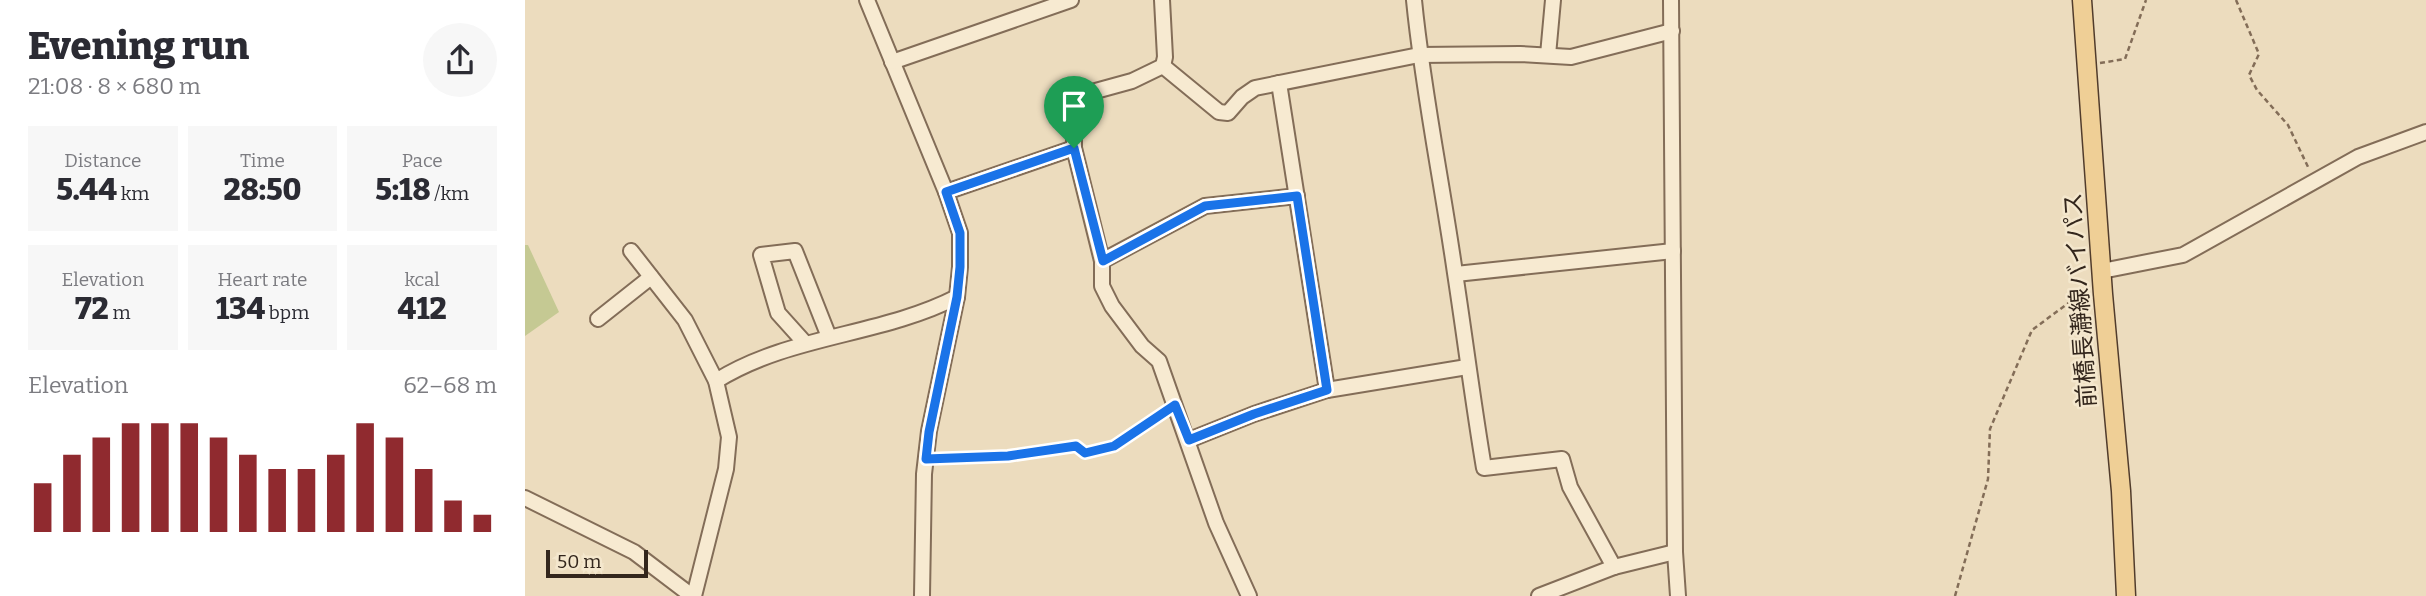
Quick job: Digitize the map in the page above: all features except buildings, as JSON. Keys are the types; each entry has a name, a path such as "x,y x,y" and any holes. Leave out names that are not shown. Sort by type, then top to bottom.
{"main road":[{"name":"前橋長瀞線バイパス","path":"2082,0 2103,294 2121,491 2126,596"}],"street":[{"path":"867,0 946,192 960,233 957,297 929,432 926,459 922,596"},
{"path":"893,62 1030,6 1071,0"},
{"path":"1162,0 1165,57 1163,66"},
{"path":"1414,0 1419,55 1456,274 1467,367 1484,468 1562,459 1570,487 1614,567"},
{"path":"1548,55 1553,0"},
{"path":"1671,0 1675,552 1678,596"},
{"path":"1163,66 1219,112 1228,113 1242,97 1255,88 1419,55 1571,57 1672,31"},
{"path":"1163,66 1132,81 1070,98 1074,113 1074,148 1103,261 1102,286 1112,306 1142,346 1159,361 1216,523 1249,596"},
{"path":"1279,83 1327,390"},
{"path":"2102,271 2183,255 2358,157 2426,132"},
{"path":"946,192 1074,148"},
{"path":"1103,261 1205,206 1297,196"},
{"path":"525,498 634,552 693,596 726,469 729,437 716,381 685,320 631,251"},
{"path":"805,343 778,313 761,255 795,251 829,337"},
{"path":"1456,274 1673,251"},
{"path":"598,319 651,277"},
{"path":"716,381 734,370 805,343 933,309 957,297"},
{"path":"1189,440 1254,414 1327,390 1467,367"},
{"path":"1539,596 1614,567 1675,552"}],"path":[{"path":"2086,65 2125,59 2146,0"},
{"path":"2236,0 2259,54 2249,75 2257,90 2288,125 2315,181"},
{"path":"1955,596 1988,479 1990,429 2032,330 2078,296 2103,294"},
{"path":"926,459 1008,456 1076,446 1085,453 1114,446 1175,405"}],"green space":[{"path":"525,245 528,245 559,312 525,336"}],"route":[{"path":"1074,148 1103,261 1205,206 1297,196 1327,390 1254,414 1189,440 1175,405 1114,446 1085,453 1076,446 1008,456 926,459 929,432 957,297 960,267 960,233 946,192 1074,148"}]}
